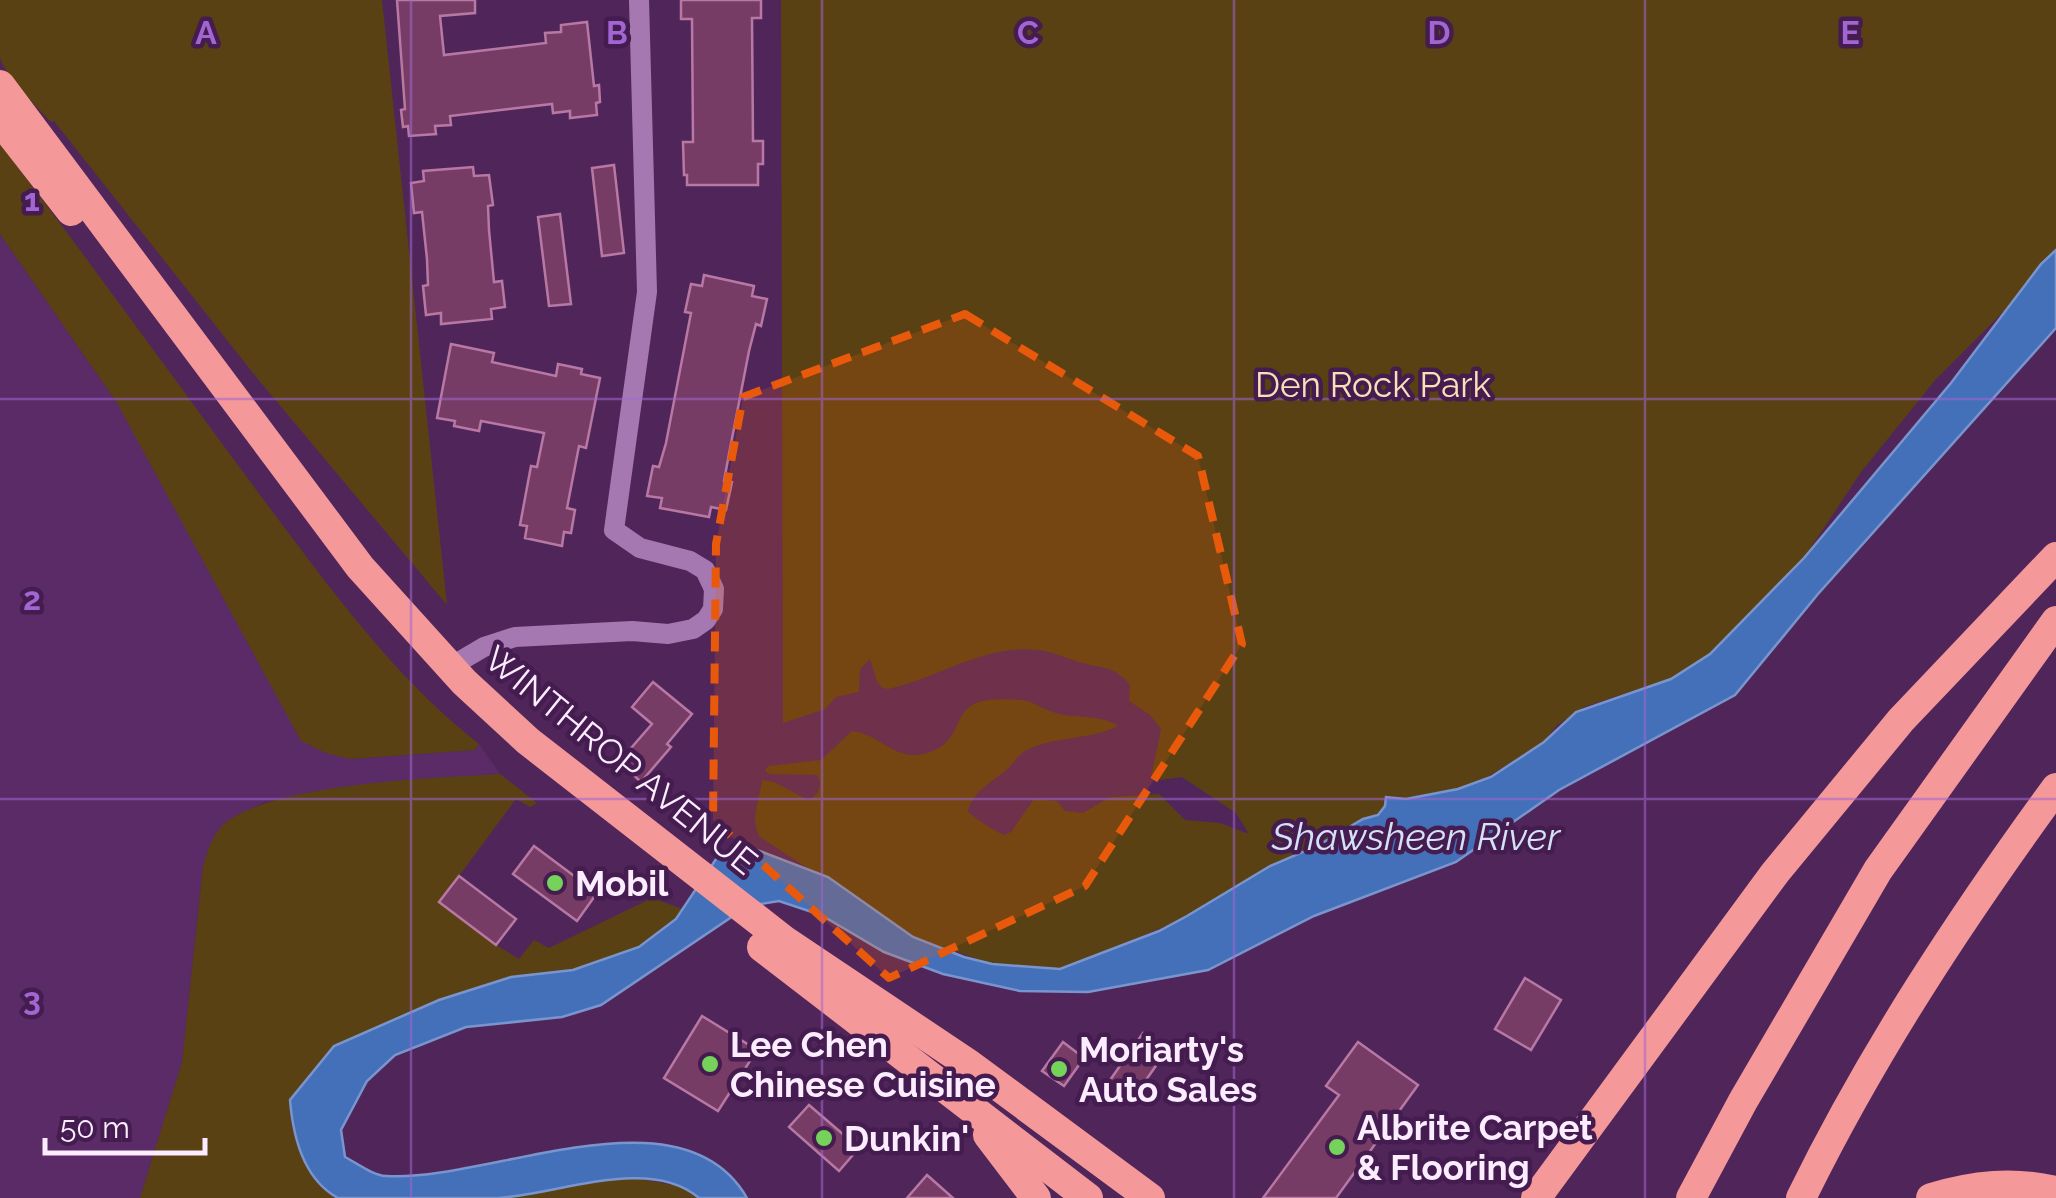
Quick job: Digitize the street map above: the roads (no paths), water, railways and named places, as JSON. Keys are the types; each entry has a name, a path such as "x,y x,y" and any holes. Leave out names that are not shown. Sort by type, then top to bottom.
{"highway":[{"name":"WINTHROP AVENUE","path":"0,85 442,673"},
{"name":"WINTHROP AVENUE","path":"0,120 378,618 528,741 575,790 743,921 962,1102 1088,1198"},
{"path":"1536,1198 1816,821 1953,664 2056,558"},
{"path":"1691,1198 1878,870 2056,621"},
{"path":"1801,1198 1825,1148 1966,913 2056,788"},
{"name":"WINTHROP AVENUE","path":"743,921 970,1065 1150,1198"},
{"path":"962,1102 1036,1198"},
{"path":"1931,1198 1996,1184 2032,1185 2056,1191"}],"street":[{"path":"442,673 484,647 516,637 632,631 668,634 693,629 706,620 713,608 714,588 705,570 690,561 640,548 614,530 647,292 639,0"}],"water":[{"name":"Shawsheen River","path":"2056,250 2056,328 1818,594 1735,695 1559,790 1456,862 1314,916 1208,970 1088,992 1020,991 943,974 884,952 821,915 779,901 748,906 601,1005 562,1017 466,1027 395,1055 367,1081 341,1130 345,1157 386,1176 428,1174 580,1147 631,1143 677,1147 717,1165 747,1198 699,1198 655,1179 629,1178 498,1198 338,1198 308,1168 297,1142 290,1100 334,1046 439,1000 511,977 573,970 639,947 676,919 720,853 749,847 828,877 913,937 964,957 992,964 1060,969 1159,931 1270,866 1378,815 1386,797 1406,799 1458,789 1491,777 1544,742 1576,712 1671,679 1710,654 1804,558"}],"place":[{"name":"Mobil","path":"555,883"},
{"name":"Lee Chen Chinese Cuisine","path":"710,1064"},
{"name":"Moriarty's Auto Sales","path":"1059,1069"},
{"name":"Dunkin'","path":"824,1138"},
{"name":"Albrite Carpet & Flooring","path":"1337,1147"}],"park label":[{"name":"Den Rock Park","path":"1373,384"}]}
